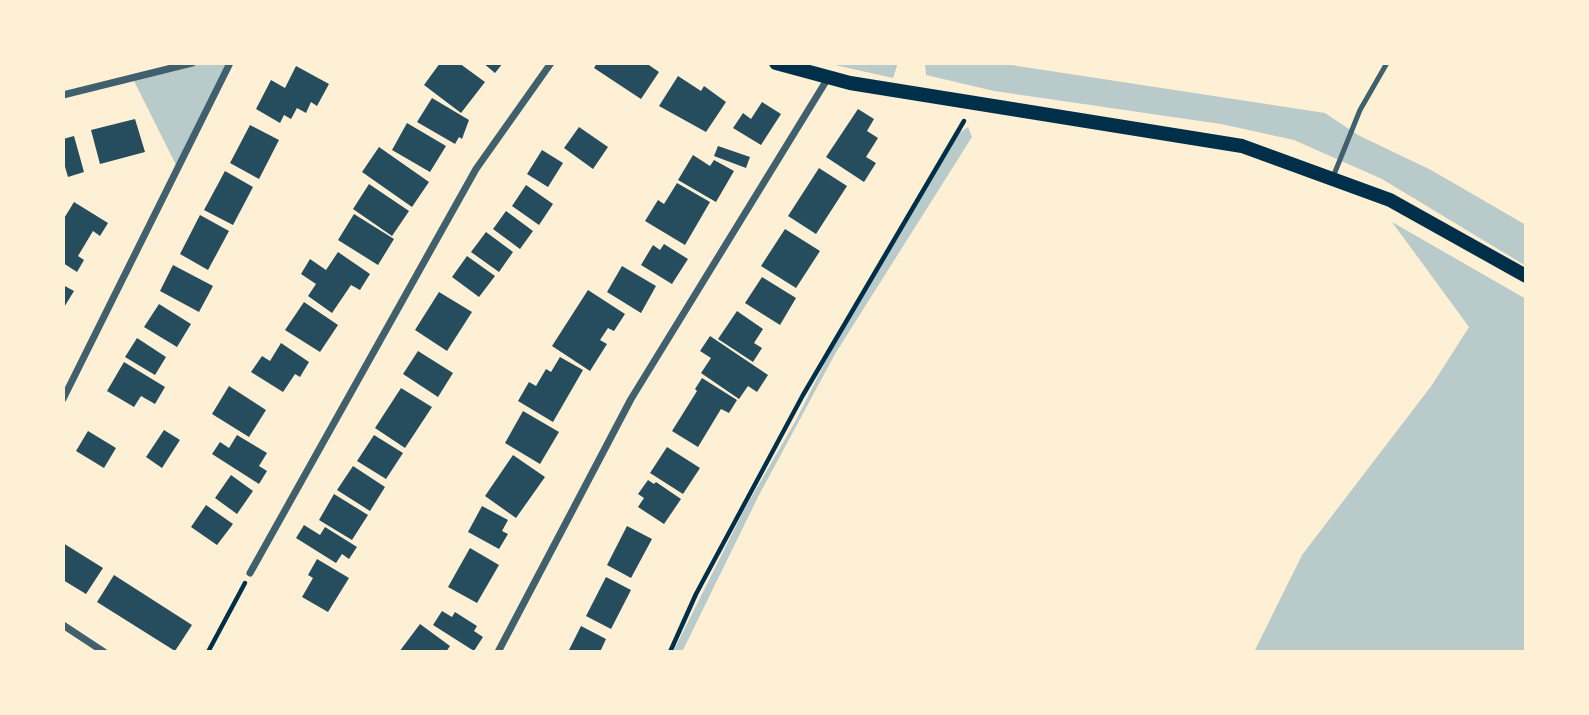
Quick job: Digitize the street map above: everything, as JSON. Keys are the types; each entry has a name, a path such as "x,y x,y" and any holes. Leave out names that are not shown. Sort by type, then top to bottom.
{"main road":[{"path":"776,63 828,78 1242,146 1390,200 1526,276"}],"street":[{"path":"63,95 192,63"},
{"path":"63,399 230,63"},
{"path":"250,573 476,169 551,63"},
{"path":"498,652 631,400 828,78"},
{"path":"63,625 104,652"}],"lane":[{"path":"1333,177 1360,110 1387,63"}],"path":[{"path":"670,652 696,594 803,395 976,103"},
{"path":"208,652 244,584"}],"shaded area":[{"path":"192,63 230,63 178,169 133,79"},
{"path":"826,63 898,63 893,78"},
{"path":"925,63 998,63 1325,113 1358,135 1431,170 1526,225 1526,266 1382,179 1294,140 1221,124 994,91 926,75"},
{"path":"968,127 972,137 835,354 758,497 682,652 673,652 744,510 795,422 839,335 956,135"},
{"path":"1392,222 1526,299 1526,652 1254,652 1302,555 1432,385 1469,327"}],"building":[{"path":"440,63 459,63 485,82 461,113 424,85"},
{"path":"483,63 503,63 495,73"},
{"path":"597,63 646,63 659,72 641,99 594,68"},
{"path":"296,66 329,84 317,106 311,102 306,113 297,108 291,119 284,115 280,123 256,109 271,80 285,88"},
{"path":"678,76 701,91 704,86 726,102 706,132 659,106"},
{"path":"432,98 469,120 462,139 459,137 455,144 417,122"},
{"path":"762,102 781,114 761,145 733,128 743,113 751,119"},
{"path":"858,109 874,119 867,131 878,138 866,157 876,163 864,182 826,157"},
{"path":"135,119 145,152 100,164 91,130"},
{"path":"407,123 446,146 430,172 392,150"},
{"path":"250,125 279,140 259,179 230,163"},
{"path":"579,127 608,147 593,169 564,148"},
{"path":"74,136 84,172 68,177 63,160 63,139"},
{"path":"718,146 750,157 746,168 714,156"},
{"path":"379,147 429,182 412,207 362,172"},
{"path":"542,150 563,163 548,187 527,174"},
{"path":"693,155 710,166 714,160 734,171 716,202 678,180"},
{"path":"819,168 847,186 816,234 788,216"},
{"path":"225,171 253,187 233,225 204,210"},
{"path":"677,183 710,202 685,245 645,221 658,200 664,204"},
{"path":"369,184 409,211 392,236 353,209"},
{"path":"526,185 553,204 539,225 512,206"},
{"path":"74,202 108,223 100,236 93,231 78,256 84,260 77,272 63,263 63,220"},
{"path":"506,211 533,231 520,249 493,229"},
{"path":"354,214 394,239 378,265 338,240"},
{"path":"200,215 229,231 208,270 180,254"},
{"path":"785,229 820,251 796,288 761,266"},
{"path":"486,232 513,252 499,272 471,252"},
{"path":"664,244 688,259 672,284 641,265 653,245 660,250"},
{"path":"338,252 370,274 360,290 351,285 332,313 308,296 316,284 301,274 310,259 326,270"},
{"path":"467,256 495,276 479,297 452,277"},
{"path":"173,265 213,286 199,312 160,291"},
{"path":"622,266 656,286 641,313 607,292"},
{"path":"762,277 796,298 780,325 745,303"},
{"path":"63,285 74,291 63,309"},
{"path":"588,290 625,314 614,331 608,328 600,340 607,344 590,371 552,346"},
{"path":"439,292 472,312 447,351 415,330"},
{"path":"304,302 338,325 320,352 285,330"},
{"path":"159,304 191,324 177,347 144,327"},
{"path":"737,311 763,329 754,343 762,348 753,362 718,339"},
{"path":"710,336 768,375 757,392 748,386 739,399 701,373 711,358 700,351"},
{"path":"137,338 166,357 155,375 125,357"},
{"path":"281,343 309,362 300,377 295,374 283,392 251,372 262,356 270,361"},
{"path":"418,351 453,373 438,397 403,374"},
{"path":"560,357 583,370 553,422 518,401 529,382 536,386 546,369 551,372"},
{"path":"124,362 165,387 155,404 141,396 134,407 107,391"},
{"path":"702,378 737,400 729,413 721,409 698,447 672,431"},
{"path":"229,386 266,410 249,437 212,414"},
{"path":"401,388 432,407 405,448 375,428"},
{"path":"523,411 559,432 540,464 505,443"},
{"path":"164,430 180,440 162,468 146,457"},
{"path":"88,431 116,448 104,468 76,451"},
{"path":"237,435 267,453 259,466 267,471 259,484 212,454 220,442 229,448"},
{"path":"374,435 403,453 386,479 357,461"},
{"path":"667,447 700,468 683,494 650,473"},
{"path":"513,455 545,477 516,518 485,496"},
{"path":"353,466 385,487 370,511 337,490"},
{"path":"231,475 253,491 237,514 215,498"},
{"path":"648,480 654,484 656,482 681,499 664,524 638,507 644,498 638,494"},
{"path":"334,494 368,515 352,540 319,520"},
{"path":"206,505 233,524 217,545 191,527"},
{"path":"482,506 508,520 502,531 508,534 499,549 468,532"},
{"path":"304,525 320,535 325,527 357,547 349,559 342,554 336,563 296,538"},
{"path":"627,526 652,539 631,578 607,565"},
{"path":"63,543 103,568 86,594 63,580"},
{"path":"470,548 499,565 477,603 448,587"},
{"path":"317,559 349,578 328,612 302,597 313,578 308,575"},
{"path":"114,575 192,625 175,651 97,602"},
{"path":"606,577 631,590 611,629 586,616"},
{"path":"442,611 452,617 455,612 477,626 474,631 483,637 474,651 433,625"},
{"path":"420,624 450,646 446,652 399,652"},
{"path":"581,626 606,639 600,652 568,652"}]}
